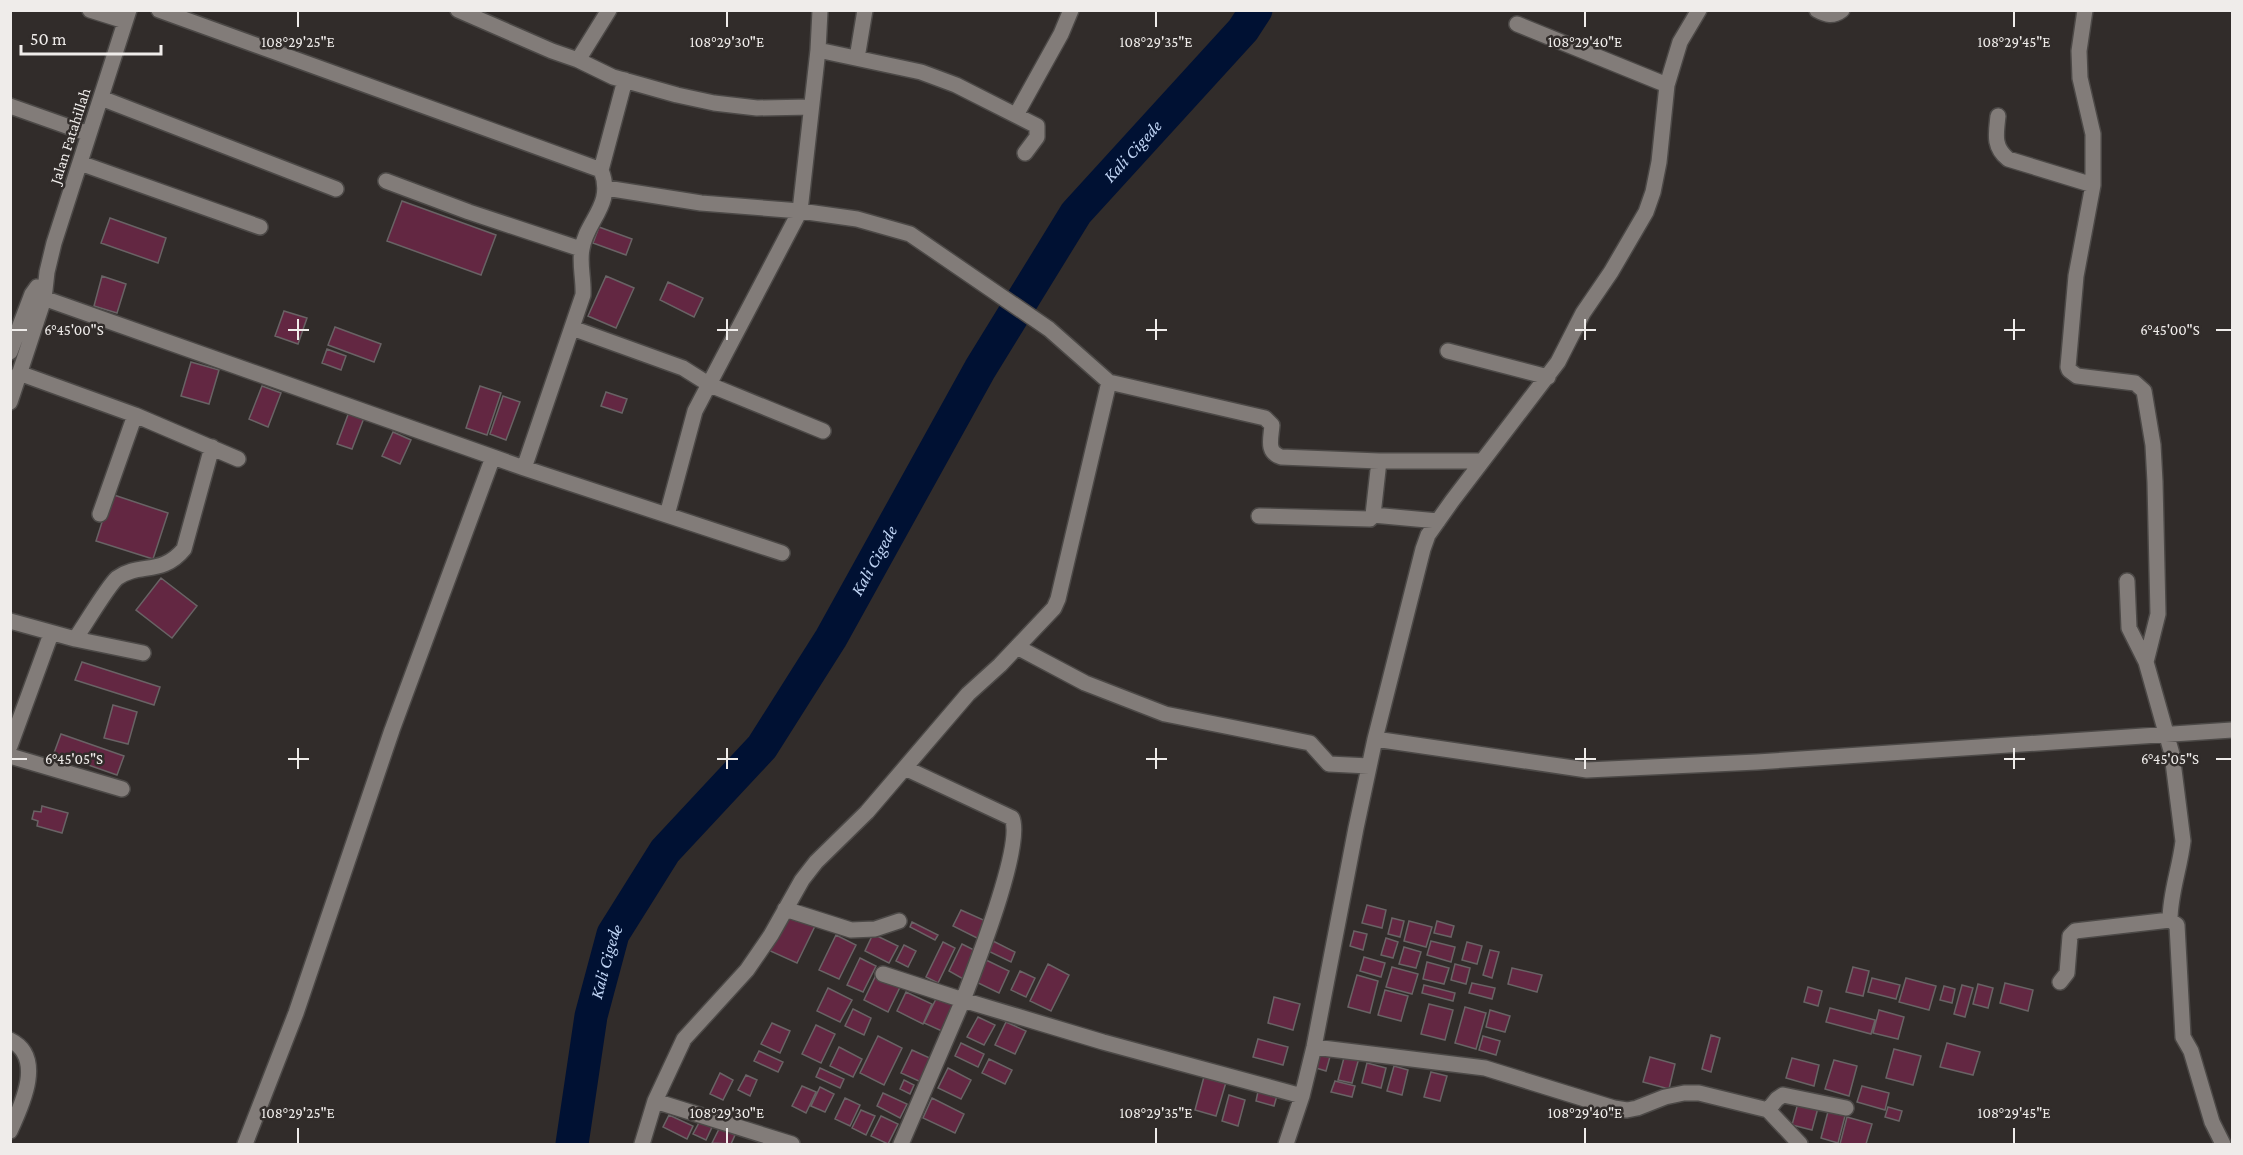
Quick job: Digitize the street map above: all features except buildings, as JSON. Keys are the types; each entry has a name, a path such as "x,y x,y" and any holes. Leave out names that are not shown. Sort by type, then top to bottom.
{"street":[{"path":"90,10 127,16"},
{"path":"159,10 601,170"},
{"path":"458,10 625,80 677,95 714,103 757,108 811,107"},
{"path":"578,60 609,10"},
{"path":"857,58 865,10"},
{"path":"1016,115 1061,34 1071,10"},
{"path":"1286,1144 1302,1096 1314,1047 1375,739 1428,535 1482,460 1548,377 1582,313 1611,272 1646,212 1659,162 1667,85 1680,42 1699,10"},
{"path":"1817,10 1827,15 1834,15 1842,10"},
{"path":"2085,10 2079,51 2080,78 2093,134 2093,185 2076,276 2068,367 2077,376 2135,383 2144,391 2153,445 2158,614 2145,662"},
{"path":"667,515 691,422 800,211 818,50 820,11"},
{"name":"Jalan Fatahillah","path":"10,352 38,296 47,272 127,16"},
{"path":"1517,24 1667,85"},
{"path":"818,50 921,72 956,85 1036,126 1038,129 1036,137 1025,153"},
{"path":"525,468 583,295 581,249 603,201 606,188 601,170 625,80"},
{"path":"101,98 336,189"},
{"path":"10,106 89,134"},
{"path":"1998,116 1996,141 1998,149 2008,159 2093,185"},
{"path":"80,163 260,227"},
{"path":"386,181 469,212 581,249"},
{"path":"606,188 701,204 800,211 857,219 910,234 1048,329 1109,382 1265,418 1272,425 1271,450 1281,457 1482,460"},
{"path":"38,296 493,458 782,553"},
{"path":"572,328 683,368 710,384 822,431"},
{"name":"Jalan Fatahillah","path":"10,402 19,373 20,332"},
{"path":"1448,351 1548,377"},
{"path":"19,373 135,415 238,459"},
{"path":"642,1144 656,1101 684,1039 747,970 802,880 816,862 867,812 968,694 1048,615 1058,599 1109,382"},
{"path":"100,514 135,415"},
{"path":"75,639 118,578 129,573 165,565 176,559 184,549 212,447"},
{"path":"246,1144 296,1012 392,730 493,458"},
{"path":"1373,515 1379,460"},
{"path":"1259,516 1366,519 1373,515 1438,521"},
{"path":"2127,581 2129,628 2145,662 2175,773 2182,841 2170,900 2170,920"},
{"path":"10,621 51,634 143,653"},
{"path":"10,746 51,634"},
{"path":"1017,647 1085,683 1165,714 1310,744 1326,762 1332,765 1370,766"},
{"path":"1375,739 1587,770 1757,762 2232,730"},
{"path":"10,756 122,789"},
{"path":"901,1144 963,1000 1000,899 1014,835 1014,822 1011,817 905,768"},
{"path":"785,909 851,930 875,929 899,921"},
{"path":"2060,982 2067,973 2070,936 2075,931 2170,920 2177,926 2183,1037 2191,1051 2212,1122 2223,1144"},
{"path":"883,974 1103,1042 1302,1096"},
{"path":"10,1040 20,1045 30,1065 28,1078 10,1131"},
{"path":"1314,1047 1485,1068 1627,1110 1665,1097 1699,1093 1768,1110 1800,1144"},
{"path":"1768,1110 1783,1095 1846,1108"},
{"path":"656,1101 792,1144"}],"waterway":[{"name":"Kali Cigede","path":"572,1144 591,1016 613,934 665,851 762,747 831,638 980,369 1076,213 1243,30 1256,10"}]}
